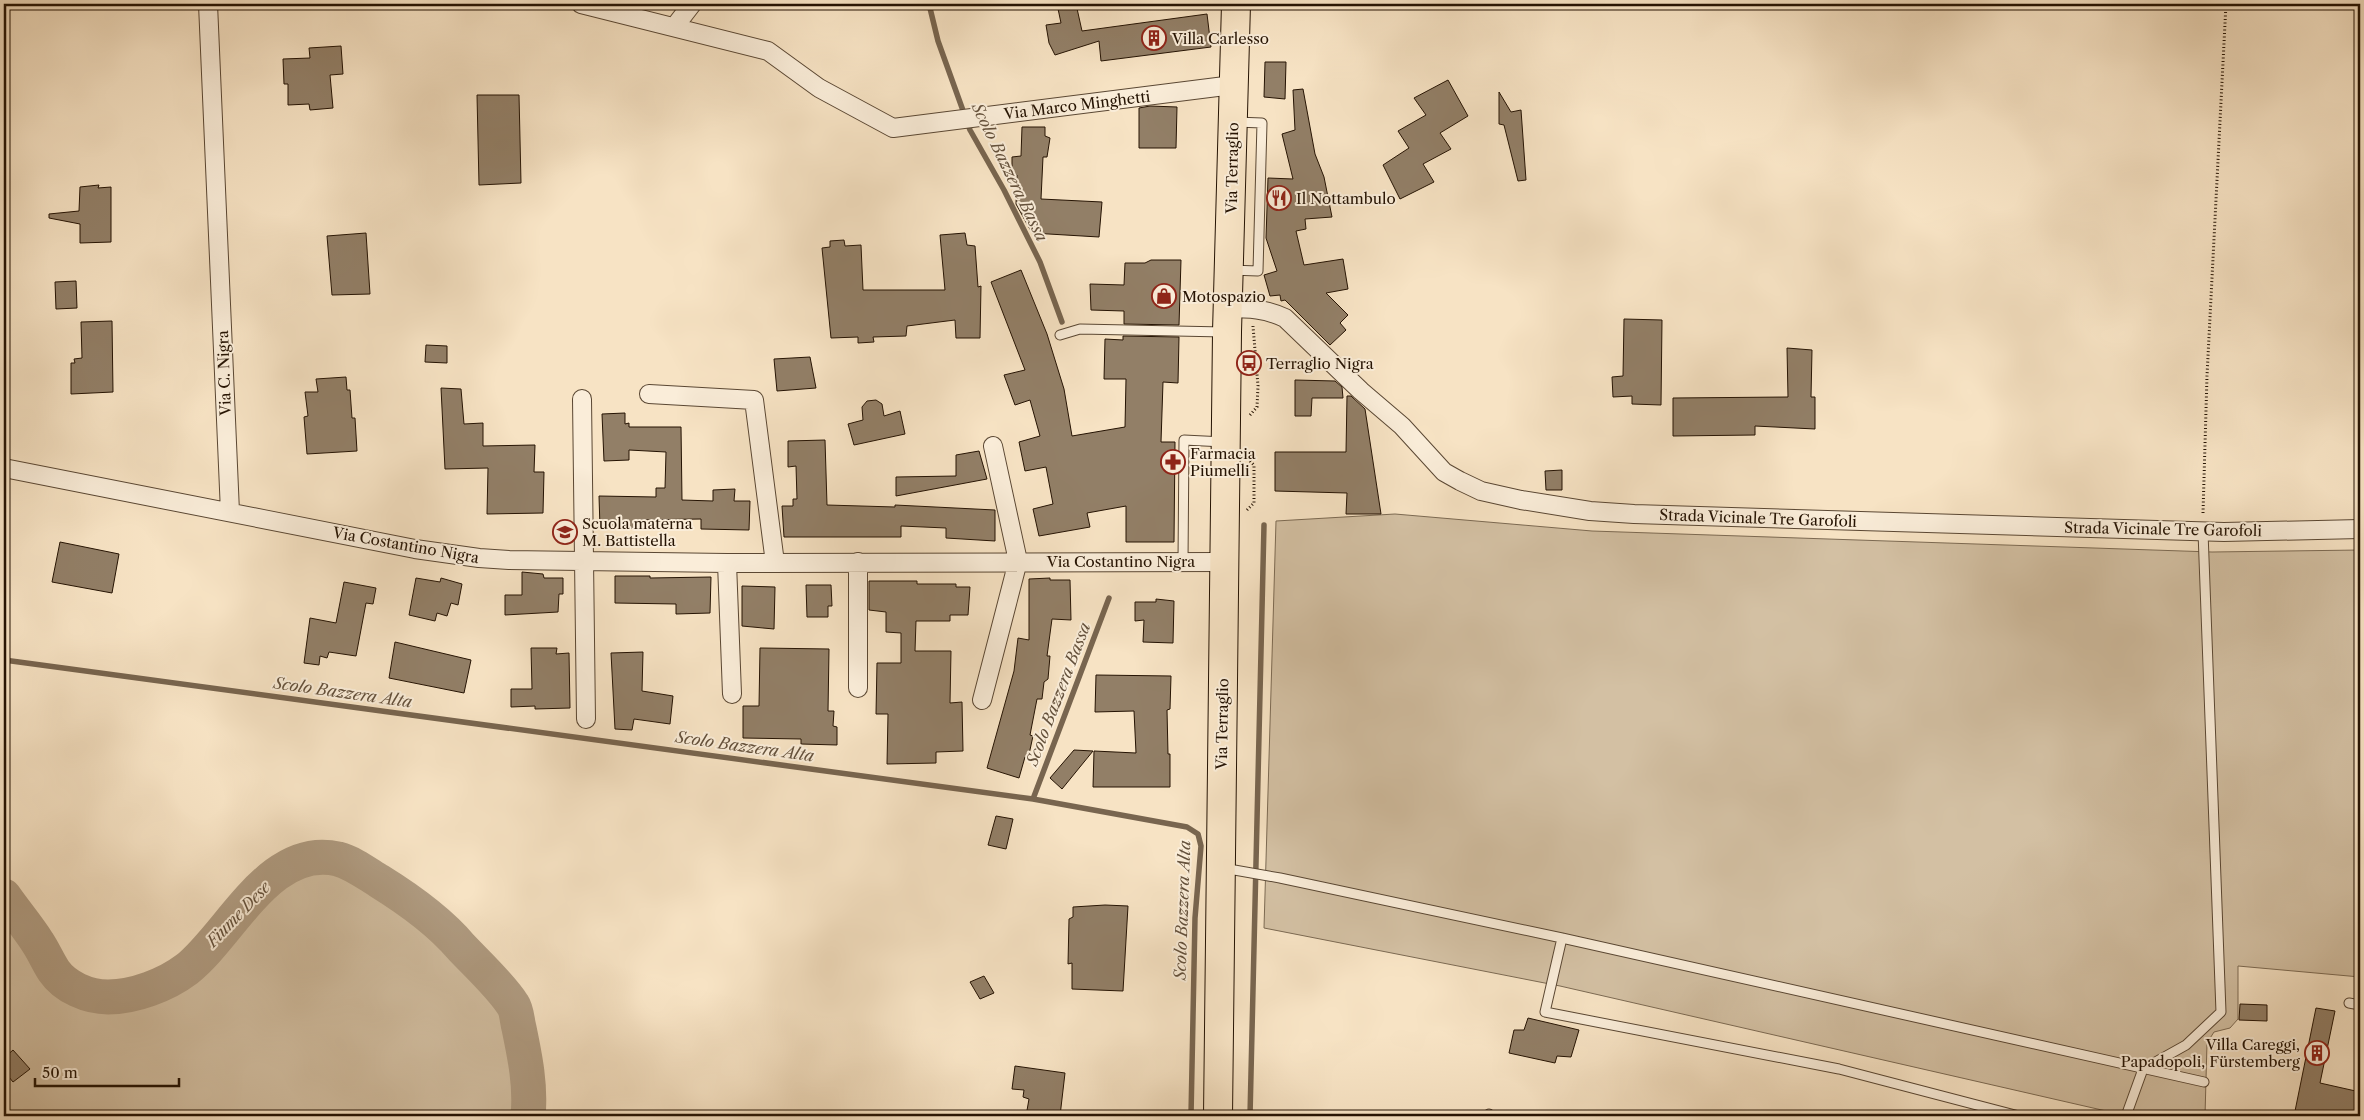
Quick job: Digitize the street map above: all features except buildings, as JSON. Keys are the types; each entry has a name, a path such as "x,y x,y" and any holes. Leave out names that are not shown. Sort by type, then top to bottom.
{"main road":[{"name":"Via Terraglio","path":"1218,1116 1231,869 1224,562 1227,320 1230,270 1236,4"}],"street":[{"name":"Via C. Nigra","path":"208,4 230,512"},
{"name":"Via Marco Minghetti","path":"581,4 675,26 768,51 820,88 893,128 1234,85"},
{"path":"675,26 692,4"},
{"name":"Strada Vicinale Tre Garofoli","path":"1227,320 1254,308 1285,318 1361,391 1402,426 1444,472 1481,491 1521,500 1590,511 1634,514 2203,532 2360,528"},
{"path":"649,394 754,400 774,563"},
{"path":"582,399 586,719"},
{"path":"982,700 1018,561 993,446"},
{"path":"4,468 230,512"},
{"name":"Via Costantino Nigra","path":"230,512 415,549 479,558 727,563 1224,562"},
{"path":"858,562 858,688"},
{"path":"727,563 732,694"}],"lane":[{"path":"1060,335 1080,329 1227,320"},
{"path":"1183,562 1184,440 1226,442"},
{"path":"2126,1116 2143,1069 2186,1045 2221,1012 2203,532"},
{"path":"1231,869 1562,938 2204,1082"},
{"path":"1562,938 1545,1012 1839,1069 2019,1116"},
{"path":"2349,1003 2360,1005"}],"path":[{"path":"2203,532 2206,376 2226,4"}],"shaded area":[{"path":"1395,514 1592,531 2212,552 2360,550 2360,977 2238,966 2238,1019 2230,1028 2214,1032 2207,1043 2205,1116 2128,1116 1560,986 1264,928 1276,521"},
{"path":"315,849 338,850 358,856 399,878 456,925 513,981 526,1005 534,1035 538,1068 539,1116 4,1116 4,878 65,969 84,982 116,986 140,979 178,957 266,874 284,861"}],"waterway":[{"name":"Scolo Bazzera Bassa","path":"929,4 938,41 970,130 1004,190 1040,262 1062,322"},
{"path":"1250,1116 1264,525"},
{"name":"Scolo Bazzera Bassa","path":"1033,799 1109,598"},
{"name":"Scolo Bazzera Alta","path":"4,660 1033,799 1187,827 1198,834 1201,846 1195,918 1191,1116"},
{"name":"Fiume Dese","path":"4,896 34,937 54,971 64,982 85,993 108,997 128,995 149,989 179,975 203,954 254,895 272,878 292,865 314,858 338,859 349,863 401,895 433,919 495,983 513,1005 528,1083 528,1116"}],"place":[{"name":"Villa Carlesso","path":"1154,38"},
{"name":"Il Nottambulo","path":"1279,198"},
{"name":"Motospazio","path":"1164,296"},
{"name":"Terraglio Nigra","path":"1249,363"},
{"name":"Farmacia Piumelli","path":"1173,462"},
{"name":"Scuola materna M. Battistella","path":"565,532"},
{"name":"Villa Careggi, Papadopoli, Fürstemberg","path":"2317,1053"}]}
